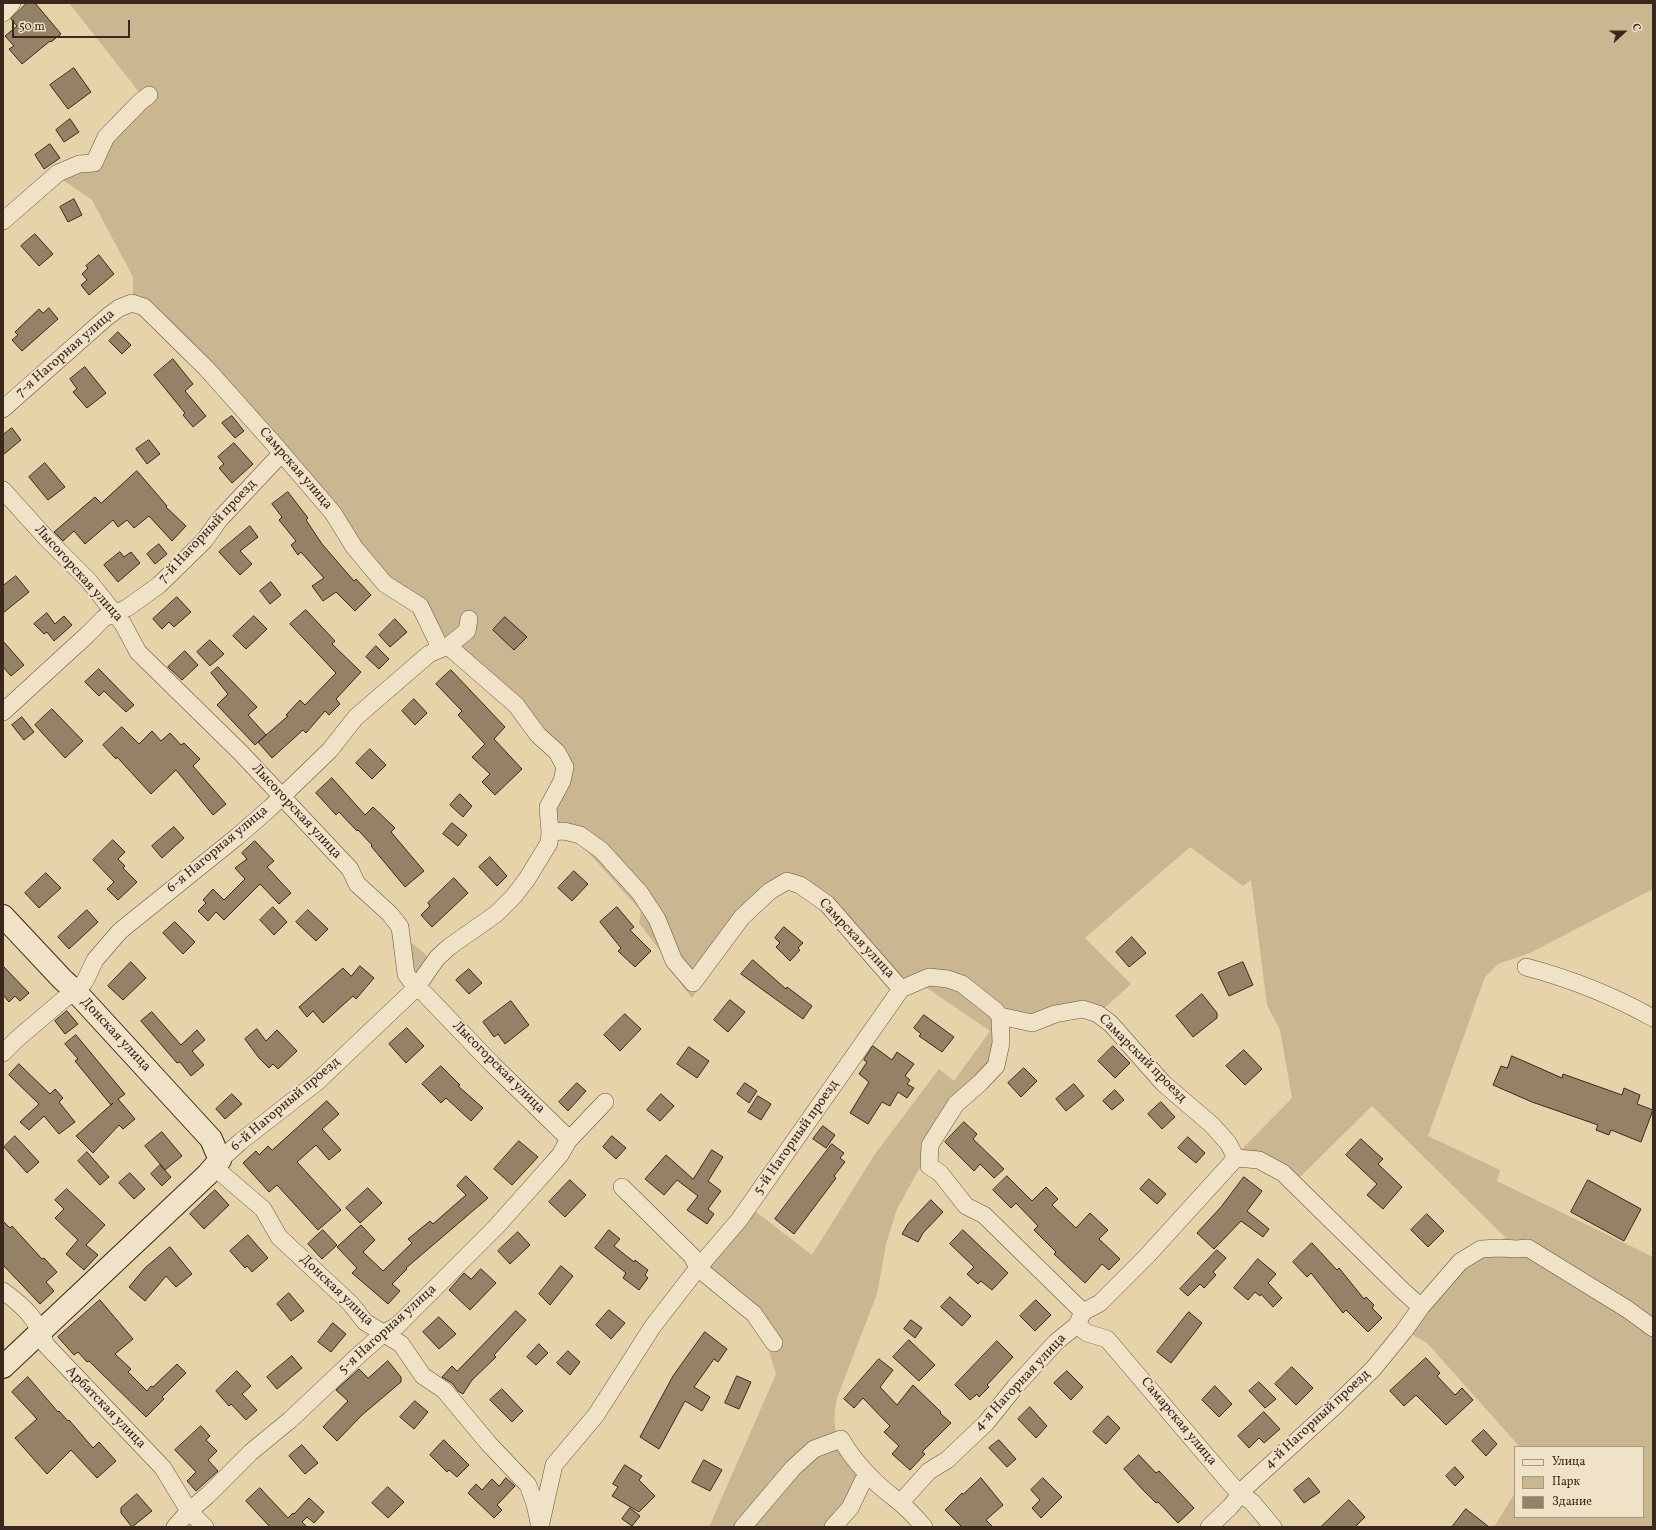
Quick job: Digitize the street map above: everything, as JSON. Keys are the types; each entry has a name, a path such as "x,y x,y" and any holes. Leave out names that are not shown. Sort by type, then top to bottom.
{"street":[{"path":"3,13 12,3"},
{"path":"3,221 58,173 79,164 94,163 106,137 140,102 149,95"},
{"name":"7-я Нагорная улица","path":"3,409 107,317 119,308 132,302"},
{"name":"Самрская улица","path":"132,302 144,307 206,368 333,513 354,547 385,584 420,606 436,639 516,705 538,735 557,752 565,767 562,781 548,807 550,832 564,831 580,835 600,850 640,892 657,919 674,961 693,983 742,917 770,890 787,882 800,884 827,904 901,989"},
{"name":"7-й Нагорный проезд","path":"3,712 104,618 127,608 159,585 204,541 219,520 281,454"},
{"name":"Лысогорская улица","path":"3,490 47,539 89,581 123,624 138,652 241,753 350,869 357,884 390,914 400,927 406,974 416,988 424,993 492,1064 565,1135 568,1141"},
{"name":"6-я Нагорная улица","path":"3,1053 17,1039 64,999 76,992 84,981 95,960 120,931 238,836 330,750 356,717 429,654 444,647 467,631 469,619"},
{"name":"6-й Нагорный проезд","path":"3,1366 207,1175 217,1163 240,1142 317,1082 416,988 437,958 449,947 496,914 514,896 527,879 548,843 550,832"},
{"name":"Донская улица","path":"3,916 76,992 210,1138 217,1163 263,1209 279,1237 352,1304 365,1322 401,1344 423,1376 444,1390 489,1444 528,1485 535,1504 540,1527"},
{"path":"1526,967 1566,978 1622,1000 1653,1018"},
{"path":"901,989 929,977 948,979 962,984 995,1010 1000,1016"},
{"name":"5-й Нагорный проезд","path":"540,1527 554,1465 596,1415 653,1326 698,1268 739,1220 901,989"},
{"name":"Самарский проезд","path":"1000,1016 1032,1023 1055,1014 1084,1009 1098,1014 1111,1024 1163,1083 1212,1125 1228,1143 1236,1158"},
{"name":"Самарская улица","path":"1000,1016 1001,1043 996,1066 980,1083 956,1104 930,1145 929,1166 940,1173 966,1206 984,1215 1080,1318 1087,1333 1107,1339 1240,1494 1252,1502 1273,1527"},
{"name":"5-я Нагорная улица","path":"175,1527 189,1511 208,1495 251,1452 290,1420 384,1333 397,1326 496,1228 551,1166 560,1155 568,1141 605,1102"},
{"path":"1236,1158 1259,1160 1283,1173 1421,1307"},
{"name":"4-я Нагорная улица","path":"901,1502 930,1472 947,1460 986,1423 1015,1386 1056,1342 1080,1318 1100,1303 1141,1262 1236,1158"},
{"path":"622,1187 692,1256 698,1268 754,1314 774,1344"},
{"name":"4-й Нагорный проезд","path":"1209,1527 1240,1494 1373,1369 1404,1331 1421,1307 1460,1262 1481,1249 1528,1248 1627,1308 1653,1328"},
{"name":"Арбатская улица","path":"3,1291 22,1305 35,1320 46,1345 163,1468 189,1511 205,1527"},
{"path":"743,1527 793,1468 814,1449 841,1438 869,1476 892,1497 901,1502 913,1513 924,1527"},
{"path":"833,1527 850,1508 863,1481 869,1476"}],"green space":[{"path":"69,3 1653,3 1653,889 1530,953 1498,964 1485,977 1428,1136 1500,1170 1497,1181 1653,1257 1653,1527 1494,1527 1514,1495 1514,1518 1644,1518 1644,1446 1519,1446 1427,1343 1411,1334 1480,1245 1506,1238 1372,1106 1299,1178 1283,1166 1242,1149 1292,1098 1280,1030 1267,1005 1251,880 1243,886 1190,847 1085,938 1131,984 1100,1012 1010,1014 964,980 901,980 887,975 799,890 788,887 745,920 692,998 681,984 663,954 639,923 641,911 576,839 561,839 553,808 567,766 440,640 133,298 133,277 92,200 60,178 77,161 92,153 139,92"},
{"path":"407,939 425,954 428,960 414,976"},
{"path":"921,984 961,988 996,1021 990,1063 924,1160 897,1209 886,1244 877,1294 837,1398 835,1428 843,1448 855,1466 857,1472 857,1478 852,1493 836,1516 826,1527 709,1527 776,1374 765,1338 707,1267 751,1208 812,1255 875,1154 939,1069 954,1081 990,1031"}],"building":[{"path":"27,3 35,3 61,34 22,64 9,49 14,46 5,36 17,26 11,19"},
{"path":"74,68 91,92 68,109 50,85"},
{"path":"70,119 79,132 64,142 56,130"},
{"path":"50,144 60,158 44,169 35,155"},
{"path":"74,199 82,215 68,222 60,207"},
{"path":"35,234 53,254 39,266 21,246"},
{"path":"99,255 114,274 89,295 81,285 87,280 82,274 88,268 86,266"},
{"path":"49,308 58,319 22,351 12,340 18,335 15,332 39,309 43,313"},
{"path":"118,332 131,345 122,354 109,341"},
{"path":"173,359 193,384 185,391 206,416 193,427 183,415 185,413 154,375"},
{"path":"85,367 106,393 87,408 73,392 77,389 70,379"},
{"path":"232,416 244,431 235,438 222,423"},
{"path":"12,428 21,440 3,455 3,435"},
{"path":"149,440 160,454 147,464 136,449"},
{"path":"234,443 253,464 232,483 219,468 224,464 218,457"},
{"path":"45,463 65,487 48,500 29,477"},
{"path":"137,471 167,506 166,507 186,526 172,541 149,516 134,528 127,520 118,527 113,520 85,544 74,531 63,541 54,532 95,497 101,503"},
{"path":"288,492 308,518 306,520 322,544 354,581 356,579 371,595 355,611 336,592 323,601 312,586 324,578 301,552 298,555 291,545 296,541 279,520 282,517 272,504"},
{"path":"250,526 258,537 240,551 252,564 240,575 219,552"},
{"path":"159,544 167,554 155,564 147,554"},
{"path":"120,552 124,557 131,552 140,563 118,582 104,565"},
{"path":"16,576 29,592 3,613 3,586"},
{"path":"271,582 281,595 270,604 260,591"},
{"path":"177,597 191,612 174,627 169,622 162,629 153,619"},
{"path":"306,610 335,641 332,644 361,672 336,699 340,704 329,715 325,711 306,733 303,730 272,758 258,742 288,716 286,715 300,700 305,705 336,673 290,624"},
{"path":"47,613 55,624 64,616 72,625 54,641 47,632 44,634 34,624"},
{"path":"254,616 267,629 246,649 233,636"},
{"path":"505,617 527,637 514,650 493,630"},
{"path":"395,619 407,632 390,647 379,635"},
{"path":"210,640 224,654 210,666 197,652"},
{"path":"3,641 24,665 11,676 3,667"},
{"path":"376,646 389,659 379,669 366,657"},
{"path":"185,651 198,665 182,680 168,667"},
{"path":"218,667 257,707 248,715 266,735 255,745 217,705 228,694 211,673"},
{"path":"99,669 134,705 126,712 104,691 99,696 85,682"},
{"path":"451,670 505,727 494,739 522,769 495,795 482,782 490,774 472,757 485,744 458,715 462,711 436,684"},
{"path":"414,699 427,713 415,725 402,711"},
{"path":"52,709 83,741 65,758 35,725"},
{"path":"22,717 34,732 24,740 12,725"},
{"path":"122,727 139,744 152,731 161,741 170,733 181,745 184,743 200,759 193,766 226,804 213,815 176,770 151,794 117,757 116,759 103,745"},
{"path":"370,749 386,765 372,779 356,763"},
{"path":"332,778 365,815 373,807 395,828 391,832 424,871 405,887 371,846 372,845 358,830 357,831 339,812 336,815 316,793"},
{"path":"460,794 472,806 463,817 450,805"},
{"path":"452,823 467,835 458,846 443,834"},
{"path":"174,827 184,838 162,858 152,846"},
{"path":"113,840 125,852 118,859 125,866 123,868 137,882 118,900 107,889 114,882 93,860"},
{"path":"255,841 274,861 267,867 291,893 279,904 260,884 224,920 216,912 208,921 198,911 206,903 203,900 213,889 224,900 245,879 235,868 247,859 242,853"},
{"path":"490,857 507,876 497,886 479,867"},
{"path":"574,871 588,884 572,901 558,888"},
{"path":"46,873 61,888 39,908 25,893"},
{"path":"454,878 468,893 432,927 421,915 430,906 428,903"},
{"path":"273,907 287,922 274,935 260,920"},
{"path":"617,907 634,927 630,930 651,951 635,967 618,951 621,948 600,922"},
{"path":"87,910 98,922 69,949 58,937"},
{"path":"308,910 328,929 316,941 296,922"},
{"path":"175,922 195,942 183,954 163,933"},
{"path":"784,927 803,943 798,948 800,950 790,961 776,947 780,943 775,938"},
{"path":"1132,937 1146,953 1129,967 1116,952"},
{"path":"753,960 786,989 787,987 812,1006 803,1019 741,974"},
{"path":"131,962 146,978 123,1000 108,986"},
{"path":"1243,962 1253,985 1229,996 1218,973"},
{"path":"3,966 29,993 20,1001 15,996 9,1002 3,995"},
{"path":"360,966 374,978 356,999 353,996 323,1023 313,1011 307,1017 299,1007 343,968 351,976"},
{"path":"469,969 482,983 469,994 456,980"},
{"path":"1202,994 1217,1013 1217,1018 1193,1037 1176,1016"},
{"path":"730,1000 745,1012 728,1032 714,1020"},
{"path":"511,1001 529,1025 505,1044 498,1034 494,1037 483,1022"},
{"path":"67,1011 78,1024 65,1034 55,1021"},
{"path":"152,1012 181,1045 197,1030 205,1040 192,1051 204,1065 191,1076 180,1062 177,1063 141,1021"},
{"path":"625,1014 641,1029 620,1051 604,1035"},
{"path":"924,1015 954,1037 942,1052 919,1036 921,1034 914,1028"},
{"path":"407,1028 424,1046 406,1063 389,1044"},
{"path":"257,1029 266,1041 277,1030 297,1051 278,1069 273,1064 269,1068 259,1058 245,1039"},
{"path":"76,1035 125,1094 118,1099 135,1119 123,1129 119,1125 93,1153 76,1136 111,1105 75,1061 78,1059 65,1044"},
{"path":"873,1046 892,1060 897,1052 914,1064 905,1076 910,1080 907,1084 914,1088 907,1098 898,1092 890,1106 882,1102 868,1124 850,1113 869,1082 859,1074 867,1062 864,1060"},
{"path":"1113,1046 1130,1063 1115,1078 1098,1061"},
{"path":"689,1047 709,1061 697,1078 677,1064"},
{"path":"1244,1050 1262,1069 1245,1085 1226,1066"},
{"path":"1512,1056 1562,1078 1563,1074 1622,1095 1624,1088 1640,1095 1637,1104 1653,1110 1641,1142 1611,1130 1609,1135 1596,1130 1598,1125 1532,1102 1493,1085 1501,1066 1507,1068"},
{"path":"19,1064 50,1094 55,1089 63,1098 59,1102 75,1122 59,1134 44,1116 29,1130 20,1122 39,1104 9,1075"},
{"path":"441,1066 460,1085 458,1086 483,1108 471,1121 446,1098 441,1103 422,1084"},
{"path":"1024,1068 1037,1081 1021,1097 1008,1083"},
{"path":"577,1083 586,1091 568,1111 559,1102"},
{"path":"745,1083 757,1091 749,1103 737,1094"},
{"path":"1074,1084 1084,1096 1066,1111 1056,1099"},
{"path":"1115,1090 1124,1100 1112,1110 1103,1101"},
{"path":"232,1094 242,1104 225,1119 216,1109"},
{"path":"661,1094 674,1106 660,1121 647,1110"},
{"path":"758,1096 771,1104 761,1120 748,1112"},
{"path":"327,1101 339,1114 322,1129 341,1150 329,1160 316,1145 297,1162 341,1210 318,1230 277,1185 269,1192 243,1163 256,1151 259,1155 268,1146 272,1150"},
{"path":"1161,1102 1175,1117 1162,1129 1148,1114"},
{"path":"964,1122 977,1134 973,1139 1004,1169 994,1178 980,1164 974,1171 945,1142"},
{"path":"823,1126 835,1135 826,1148 813,1139"},
{"path":"162,1132 182,1156 165,1170 145,1146"},
{"path":"15,1136 39,1162 27,1173 4,1147"},
{"path":"612,1136 626,1148 616,1159 603,1147"},
{"path":"1188,1137 1205,1153 1196,1163 1178,1148"},
{"path":"1361,1139 1383,1159 1378,1164 1402,1187 1383,1209 1367,1195 1377,1184 1346,1155"},
{"path":"519,1141 538,1157 512,1185 494,1169"},
{"path":"832,1144 844,1153 840,1158 845,1162 834,1176 836,1178 794,1234 775,1219"},
{"path":"712,1150 723,1157 708,1181 721,1191 708,1209 714,1214 707,1224 687,1210 698,1196 677,1180 664,1195 645,1179 666,1155 693,1179"},
{"path":"87,1152 109,1177 100,1185 78,1161"},
{"path":"160,1165 171,1177 162,1186 151,1174"},
{"path":"130,1173 145,1189 134,1199 119,1183"},
{"path":"466,1176 488,1198 406,1268 407,1269 392,1284 400,1291 388,1304 352,1273 357,1268 337,1247 361,1225 375,1240 363,1252 383,1271 412,1243 408,1239 430,1221 433,1224 466,1195 457,1186"},
{"path":"1007,1176 1032,1201 1046,1187 1058,1199 1052,1205 1076,1228 1090,1213 1108,1230 1099,1239 1120,1259 1109,1270 1102,1264 1085,1283 1054,1254 1056,1252 1034,1230 1038,1226 1016,1203 1011,1208 993,1190"},
{"path":"1244,1177 1262,1191 1247,1211 1269,1229 1263,1237 1241,1221 1214,1249 1197,1233 1221,1207"},
{"path":"1149,1179 1166,1194 1157,1204 1140,1189"},
{"path":"570,1180 586,1195 565,1217 549,1202"},
{"path":"1588,1180 1641,1209 1624,1241 1571,1212"},
{"path":"368,1188 382,1203 360,1223 346,1208"},
{"path":"67,1189 105,1225 86,1245 98,1255 84,1270 66,1254 78,1240 55,1218 64,1209 55,1200"},
{"path":"215,1190 229,1205 204,1229 190,1214"},
{"path":"931,1200 943,1212 923,1233 918,1242 902,1234 908,1224"},
{"path":"1427,1214 1444,1231 1428,1247 1411,1230"},
{"path":"3,1221 10,1228 12,1226 42,1259 44,1258 57,1272 46,1282 54,1291 40,1304 3,1265"},
{"path":"323,1230 337,1245 322,1259 308,1244"},
{"path":"609,1230 620,1239 614,1246 634,1262 635,1260 648,1270 645,1275 648,1278 639,1290 623,1278 626,1273 595,1248"},
{"path":"963,1230 1008,1273 992,1290 981,1281 978,1284 967,1274 974,1267 950,1244"},
{"path":"518,1232 530,1245 510,1264 498,1251"},
{"path":"248,1235 268,1258 252,1272 247,1266 245,1268 230,1251"},
{"path":"1312,1243 1337,1270 1339,1268 1364,1299 1366,1297 1374,1305 1372,1308 1382,1318 1368,1332 1346,1310 1343,1313 1311,1273 1307,1277 1293,1262"},
{"path":"170,1247 192,1274 176,1287 166,1276 145,1301 129,1287 145,1268"},
{"path":"1217,1250 1226,1258 1213,1272 1216,1275 1204,1288 1200,1284 1188,1296 1180,1289"},
{"path":"1258,1259 1276,1274 1268,1283 1282,1298 1273,1307 1261,1294 1260,1296 1255,1292 1248,1300 1234,1288"},
{"path":"561,1266 573,1276 550,1305 539,1294"},
{"path":"481,1269 496,1283 470,1310 449,1290 464,1273 471,1279"},
{"path":"289,1293 304,1311 291,1321 277,1304"},
{"path":"950,1297 971,1316 962,1326 941,1307"},
{"path":"100,1300 133,1339 115,1354 131,1369 128,1372 147,1391 177,1364 186,1373 162,1397 164,1399 146,1417 89,1361 87,1362 78,1352 74,1355 58,1337"},
{"path":"1036,1300 1051,1315 1035,1331 1020,1316"},
{"path":"609,1310 625,1323 611,1339 596,1325"},
{"path":"516,1311 526,1320 494,1355 496,1357 472,1380 463,1394 458,1391 452,1383 442,1377 452,1366 457,1371"},
{"path":"1189,1312 1202,1323 1171,1363 1157,1352"},
{"path":"439,1317 456,1334 439,1349 423,1332"},
{"path":"911,1320 922,1328 915,1338 904,1329"},
{"path":"333,1323 346,1334 331,1352 318,1342"},
{"path":"705,1332 727,1349 718,1362 714,1359 694,1387 710,1397 702,1411 685,1401 659,1449 640,1437 673,1376"},
{"path":"909,1340 935,1365 919,1381 893,1357"},
{"path":"997,1341 1013,1357 987,1385 989,1387 979,1397 977,1394 970,1400 955,1385"},
{"path":"539,1344 548,1353 536,1365 527,1357"},
{"path":"568,1351 580,1362 570,1375 557,1363"},
{"path":"292,1356 302,1368 277,1389 267,1377"},
{"path":"1426,1358 1440,1373 1437,1376 1455,1395 1462,1388 1473,1400 1446,1425 1416,1395 1404,1406 1390,1391"},
{"path":"879,1359 893,1370 880,1387 897,1405 913,1385 951,1423 922,1452 925,1454 910,1470 892,1454 899,1446 884,1432 890,1426 863,1398 854,1408 844,1399"},
{"path":"388,1361 401,1377 401,1382 362,1415 337,1441 323,1427 348,1401 336,1390 359,1369 368,1378"},
{"path":"1292,1367 1313,1388 1296,1405 1275,1384"},
{"path":"237,1371 251,1386 242,1394 257,1410 246,1420 231,1404 229,1406 216,1391"},
{"path":"1067,1371 1083,1387 1071,1400 1054,1383"},
{"path":"737,1376 751,1382 739,1409 725,1403"},
{"path":"28,1377 58,1412 59,1411 68,1421 69,1420 93,1448 99,1442 116,1461 97,1478 71,1450 47,1474 15,1438 37,1419 12,1392"},
{"path":"1259,1382 1276,1399 1265,1408 1249,1391"},
{"path":"1215,1386 1232,1404 1219,1417 1202,1400"},
{"path":"502,1389 523,1411 512,1422 490,1400"},
{"path":"415,1401 428,1412 414,1429 400,1417"},
{"path":"1030,1407 1047,1426 1036,1438 1018,1419"},
{"path":"1264,1412 1280,1429 1264,1443 1259,1438 1249,1448 1238,1436"},
{"path":"1108,1416 1120,1428 1106,1444 1093,1432"},
{"path":"201,1426 210,1436 206,1440 217,1451 208,1460 218,1471 196,1491 187,1481 196,1472 175,1450"},
{"path":"1484,1430 1497,1444 1486,1456 1472,1441"},
{"path":"444,1440 469,1465 457,1477 449,1470 447,1472 430,1455"},
{"path":"999,1440 1016,1459 1007,1467 989,1448"},
{"path":"302,1445 318,1463 305,1474 289,1456"},
{"path":"1139,1455 1156,1473 1159,1471 1194,1508 1178,1523 1158,1502 1156,1503 1142,1489 1124,1469"},
{"path":"704,1460 722,1470 710,1491 692,1482"},
{"path":"625,1465 642,1476 639,1480 655,1496 639,1512 612,1496 618,1487 613,1484"},
{"path":"1455,1467 1464,1477 1455,1486 1446,1476"},
{"path":"506,1478 515,1486 497,1505 502,1510 494,1518 468,1493 476,1484 482,1490 492,1479 499,1486"},
{"path":"981,1478 1003,1505 986,1520 993,1527 962,1527 945,1510 962,1493 963,1494"},
{"path":"1043,1478 1062,1497 1041,1518 1032,1508 1040,1500 1031,1490"},
{"path":"1309,1478 1320,1492 1304,1503 1294,1490"},
{"path":"388,1487 404,1502 388,1518 372,1503"},
{"path":"260,1488 288,1518 293,1513 294,1514 309,1498 324,1512 314,1523 307,1517 302,1522 307,1527 270,1527 246,1501"},
{"path":"137,1494 152,1511 132,1527 121,1513 121,1508"},
{"path":"1349,1500 1365,1517 1355,1527 1321,1527"},
{"path":"630,1508 640,1516 632,1526 622,1519"},
{"path":"1466,1509 1489,1527 1452,1527"}]}
